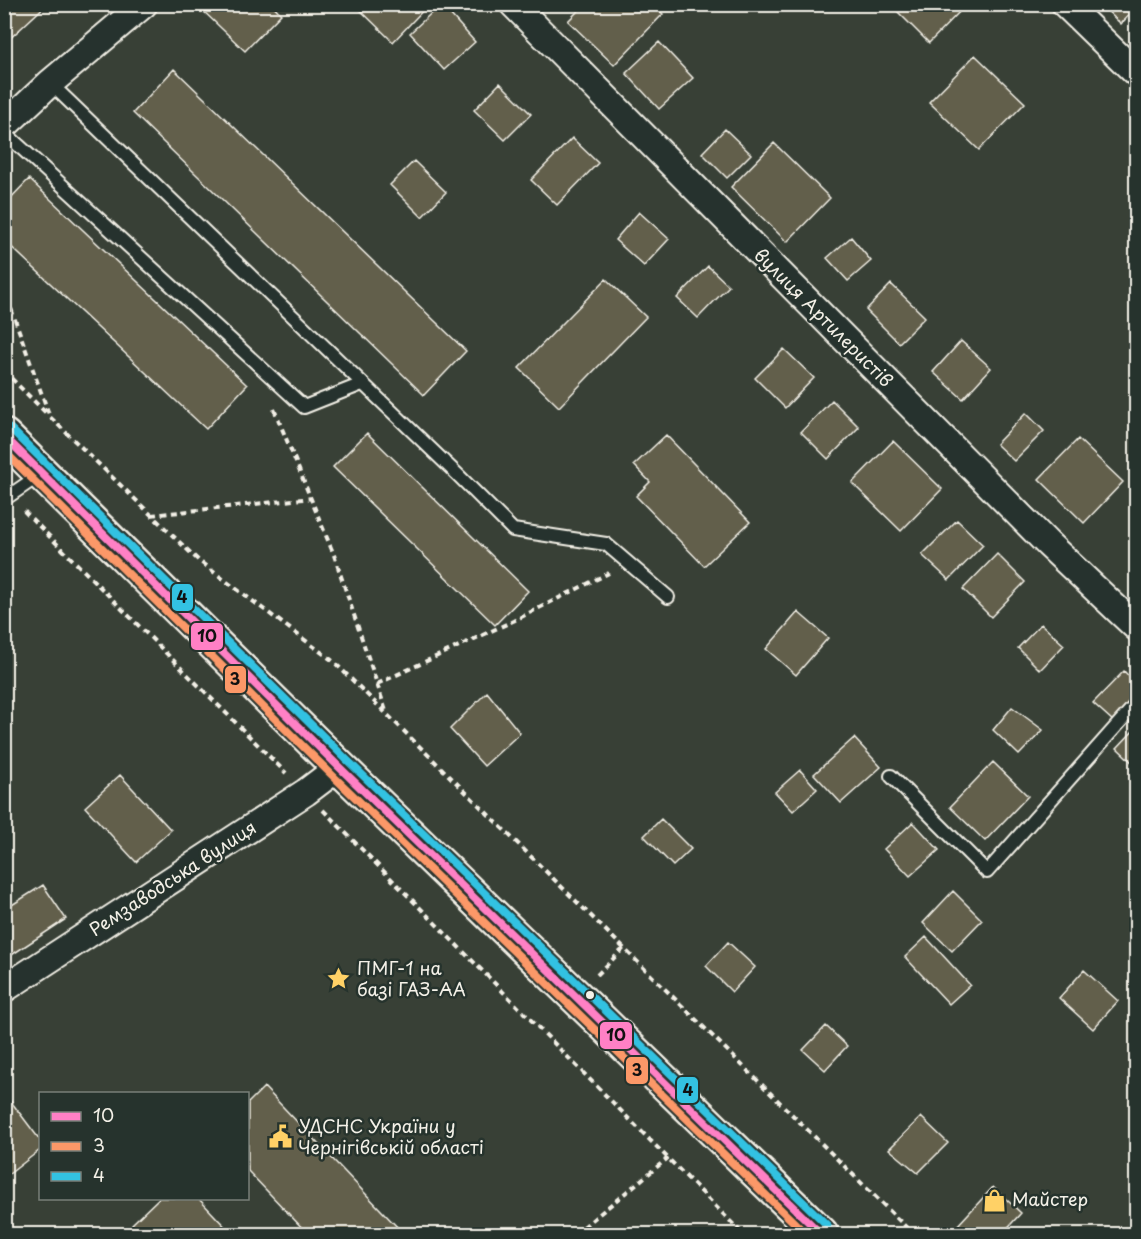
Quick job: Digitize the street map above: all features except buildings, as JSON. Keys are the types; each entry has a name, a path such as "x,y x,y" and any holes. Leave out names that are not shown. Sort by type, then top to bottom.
{"main road":[{"path":"4,436 339,767 821,1234"}],"street":[{"path":"4,126 50,83 144,4"},
{"name":"вулиця Артилеристів","path":"513,4 1048,544 1137,627"},
{"path":"1065,4 1137,73"},
{"name":"Ремзаводська вулиця","path":"4,989 306,792 339,767"}],"lane":[{"path":"50,83 513,530 606,544 668,597"},
{"path":"4,132 304,407 363,384"},
{"path":"7,497 42,473"},
{"path":"891,776 987,872 1137,704"}],"path":[{"path":"4,289 50,417"},
{"path":"254,361 334,555 388,715"},
{"path":"4,371 199,561 333,661 913,1234"},
{"path":"7,497 306,792 743,1234"},
{"path":"151,515 312,498"},
{"path":"377,684 513,621 628,564"},
{"path":"595,977 624,948"},
{"path":"575,1234 668,1158"}],"transit line":[{"name":"4","path":"11,429 346,759 828,1226"},
{"name":"10","path":"4,436 339,767 821,1234"},
{"name":"3","path":"4,451 332,775 806,1234"}],"place":[{"name":"ПМГ-1 на базі ГАЗ-АА","path":"339,979"},
{"name":"УДСНС України у Чернігівській області","path":"280,1137"},
{"name":"Майстер","path":"994,1200"}]}
